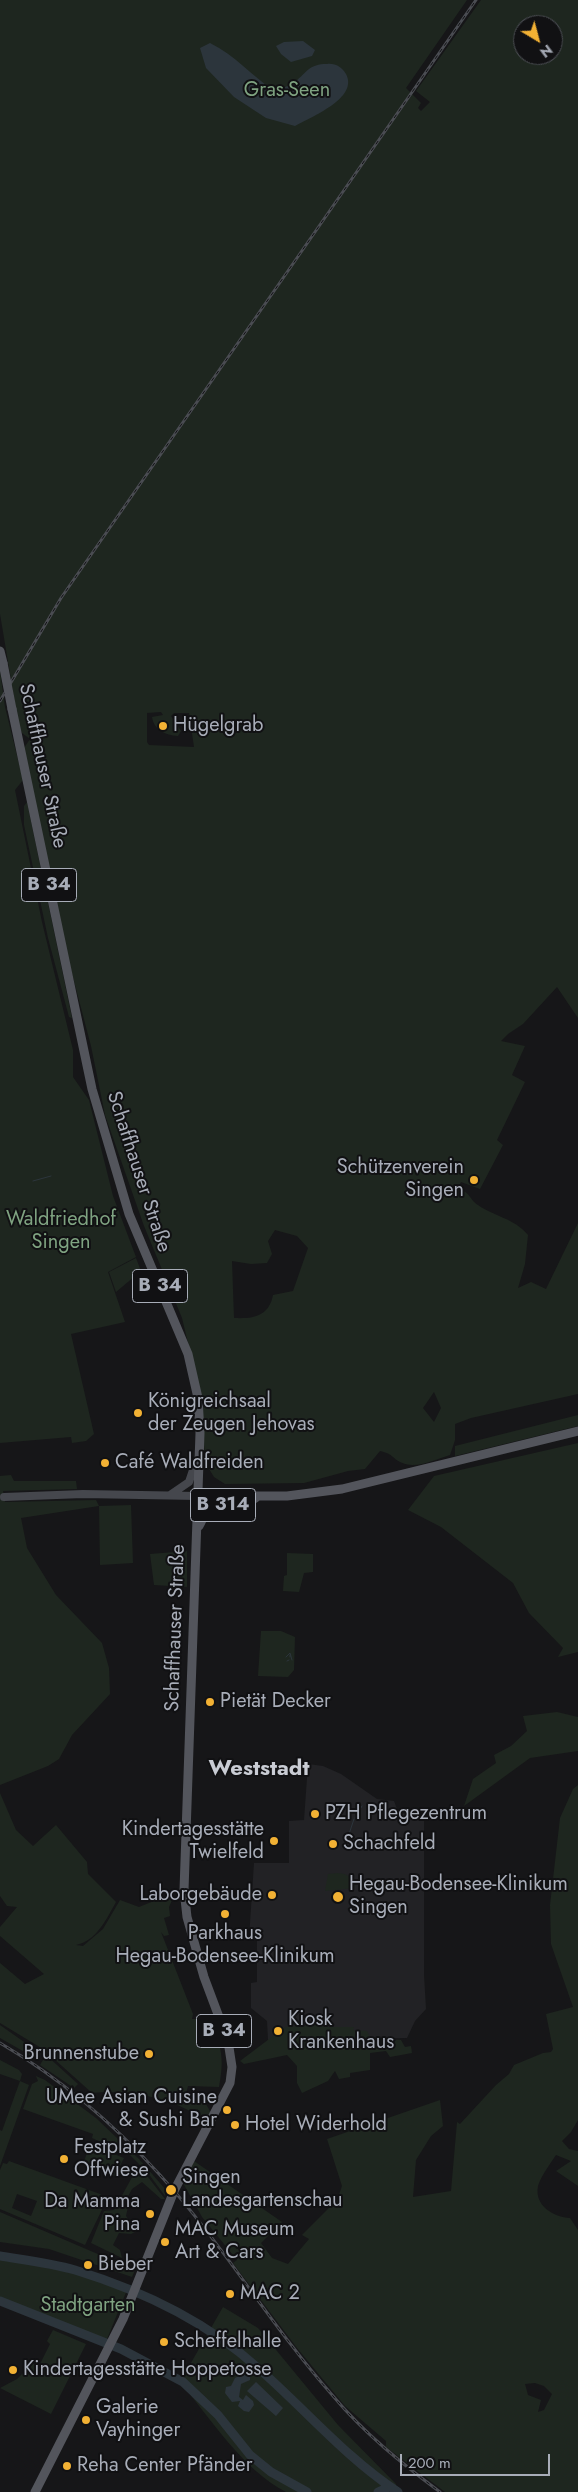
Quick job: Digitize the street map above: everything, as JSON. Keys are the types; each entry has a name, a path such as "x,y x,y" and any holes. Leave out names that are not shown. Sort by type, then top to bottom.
{"main road":[{"name":"Schaffhauser Straße","path":"0,651 92,1088 132,1222 182,1338 192,1367 200,1416 184,1890 187,1917 210,1996 228,2041 232,2068 227,2090 182,2174 107,2351 35,2492"},
{"name":"B 314","path":"198,1496 313,1494 402,1475 578,1431"},
{"path":"170,1495 189,1482 193,1470 199,1467"},
{"path":"4,1497 198,1496"},
{"name":"B 314","path":"196,1528 204,1514 212,1508 252,1502 258,1496"}],"shaded area":[{"path":"303,41 315,50 312,56 291,62 281,54 276,46 284,42"},
{"path":"210,43 227,53 274,91 293,83 316,65 333,64 342,69 346,74 348,83 346,91 331,106 295,126 266,118 234,97 206,68 200,48"},
{"name":"Hegau-Bodensee-Klinikum Singen","path":"308,1764 323,1766 341,1774 377,1799 394,1801 399,1814 410,1813 424,1821 424,1975 426,2009 415,2021 407,2038 268,2040 267,2021 251,2008 251,1983 257,1982 257,1939 249,1938 254,1863 289,1863 289,1821 304,1820"},
{"path":"245,2373 250,2376 250,2380 241,2384 239,2397 243,2400 246,2395 253,2401 254,2405 249,2412 244,2411 238,2406 240,2401 232,2402 225,2393 226,2387 231,2386 235,2378"},
{"path":"256,2382 283,2408 276,2416 247,2391"}],"green space":[{"name":"Gras-Seen","path":"0,0 467,0 406,88 421,103 418,108 421,111 430,102 416,91 481,0 578,0 578,1018 557,987 523,1024 501,1041 525,1046 512,1075 525,1082 497,1140 503,1145 480,1189 461,1182 458,1188 468,1194 478,1205 511,1221 528,1235 525,1264 518,1288 531,1282 546,1289 578,1223 578,1394 471,1418 455,1424 455,1440 450,1455 418,1465 400,1462 387,1453 380,1451 365,1469 348,1471 304,1483 225,1484 214,1477 206,1464 197,1380 182,1318 144,1226 105,1115 91,1046 69,962 24,748 30,739 22,733 19,727 0,614","holes":["161,712 163,715 152,717 155,725 165,733 178,736 181,731 171,716 174,713 189,713 194,747 149,745 147,742 147,713","275,1230 297,1236 308,1248 293,1291 273,1295 268,1308 260,1315 248,1318 234,1318 232,1261 251,1264 267,1263 272,1254 268,1241","434,1392 441,1408 434,1422 423,1408"]},
{"name":"Waldfriedhof Singen","path":"0,671 5,707 23,780 15,790 42,922 73,1050 73,1077 89,1100 113,1196 136,1257 108,1272 125,1322 71,1334 94,1434 86,1441 72,1443 71,1437 0,1443"},
{"path":"27,802 72,1018 69,1017 48,938 24,825 24,806"},
{"path":"136,1258 141,1271 116,1292 109,1272"},
{"path":"578,1415 578,1426 455,1456 455,1446"},
{"path":"578,1443 578,1652 558,1657 563,1648 529,1613 513,1583 441,1527 408,1510 434,1476"},
{"path":"11,1475 14,1481 76,1481 77,1489 3,1491 5,1502 96,1500 99,1506 21,1518 27,1548 56,1595 102,1643 109,1668 110,1694 72,1735 59,1759 48,1766 0,1785 0,1476"},
{"path":"131,1505 133,1563 100,1565 99,1506"},
{"path":"187,1551 187,1587 154,1585 150,1554"},
{"path":"287,1553 313,1554 313,1572 304,1573 299,1592 283,1591 284,1576 287,1575"},
{"path":"261,1631 281,1631 295,1637 294,1670 288,1677 258,1676"},
{"path":"557,1712 578,1717 578,1751 530,1758 464,1806 473,1779 496,1763 494,1755 511,1746 527,1731 523,1716"},
{"path":"578,1785 578,2120 571,2132 562,2141 569,2149 578,2151 578,2186 556,2171 571,2161 556,2155 541,2178 538,2193 542,2205 546,2209 552,2213 570,2218 578,2230 578,2492 445,2492 386,2447 386,2441 345,2406 297,2348 233,2263 237,2260 202,2217 183,2183 194,2161 282,2222 261,2243 272,2258 288,2264 309,2239 302,2235 332,2205 335,2207 342,2186 327,2139 440,2100 443,2126 431,2136 416,2160 413,2197 451,2191 457,2122 460,2124 496,2085 509,2074 514,2065 543,2053 551,2052 553,2049 546,2014 573,2007 551,1944 550,1905 560,1818 573,1789","holes":["535,2383 544,2386 552,2394 544,2410 538,2412 541,2400 528,2395 525,2384"]},
{"path":"0,1793 16,1830 33,1846 56,1825 87,1862 88,1874 116,1902 100,1929 83,1943 76,1945 83,1946 103,1929 120,1900 139,1907 169,1895 173,1898 169,1907 170,1916 164,1918 169,1935 164,1936 161,1932 193,2014 192,2019 199,2019 203,2026 212,2030 219,2043 222,2057 219,2087 188,2086 185,2098 206,2104 211,2113 203,2126 194,2121 197,2115 160,2099 133,2093 92,2093 43,2049 0,2023 0,1963 25,1984 44,1974 0,1936 0,1927 17,1907 7,1906 0,1896"},
{"path":"338,1873 350,1877 355,1888 325,1891 328,1874"},
{"path":"327,2024 328,2027 354,2027 353,2030 367,2031 371,2039 401,2040 405,2047 411,2046 412,2053 390,2057 386,2051 370,2053 370,2070 350,2073 350,2077 339,2079 335,2071 328,2081 302,2093 297,2083 297,2066 287,2055 244,2064 240,2061 285,2027"},
{"path":"0,2025 34,2049 35,2058 0,2038"},
{"path":"46,2055 78,2084 74,2088 40,2065"},
{"path":"0,2060 19,2070 22,2074 20,2081 0,2074"},
{"path":"36,2076 45,2080 96,2118 139,2159 166,2190 165,2196 148,2173 126,2151 123,2152 92,2138 93,2134 23,2109 32,2084 38,2081"},
{"path":"20,2081 29,2085 0,2166 0,2130 2,2131"},
{"path":"90,2145 124,2158 115,2176 83,2164"},
{"path":"9,2161 100,2194 107,2199 85,2245 0,2209 0,2170 3,2163 7,2164","holes":["17,2194 37,2201 31,2216 12,2208"]},
{"path":"141,2168 165,2199 161,2199 142,2182 132,2189 124,2204 128,2207 126,2216 137,2231 131,2234 119,2233 113,2245 120,2250 122,2258 91,2243 104,2211 114,2210 136,2170"},
{"path":"0,2212 135,2270 132,2277 49,2249 0,2242"},
{"name":"Stadtgarten","path":"0,2259 73,2271 127,2290 105,2344 0,2300"},
{"path":"223,2307 258,2328 338,2425 396,2484 396,2492 286,2492 256,2471 228,2443 180,2382"},
{"path":"53,2330 86,2344 51,2414 0,2388 17,2379 32,2364 40,2364 50,2344 47,2341"}],"waterway":[{"path":"33,1181 51,1176"},
{"path":"286,1657 290,1653 292,1660"},
{"path":"355,1818 362,1806"},
{"path":"347,1840 354,1819"},
{"path":"56,2053 57,2057"},
{"path":"0,2256 57,2265 99,2278 124,2287 195,2322 238,2351 361,2464 398,2492"},
{"path":"0,2301 121,2349 183,2382 218,2415 250,2455 271,2472 307,2492"},
{"path":"378,2492 389,2487"}],"railway":[{"path":"0,701 61,598 476,0"},
{"path":"0,2043 65,2086 124,2137 183,2201 289,2342 345,2410 384,2447 440,2492"}],"place":[{"name":"Hügelgrab","path":"163,726"},
{"name":"Schützenverein Singen","path":"474,1180"},
{"name":"Königreichsaal der Zeugen Jehovas","path":"138,1413"},
{"name":"Café Waldfreiden","path":"105,1463"},
{"name":"Pietät Decker","path":"210,1702"},
{"name":"PZH Pflegezentrum","path":"315,1814"},
{"name":"Kindertagesstätte Twielfeld","path":"274,1841"},
{"name":"Schachfeld","path":"333,1844"},
{"name":"Laborgebäude","path":"272,1895"},
{"name":"Hegau-Bodensee-Klinikum Singen","path":"338,1897"},
{"name":"Parkhaus Hegau-Bodensee-Klinikum","path":"225,1914"},
{"name":"Kiosk Krankenhaus","path":"278,2031"},
{"name":"Brunnenstube","path":"149,2054"},
{"name":"UMee Asian Cuisine & Sushi Bar","path":"227,2110"},
{"name":"Hotel Widerhold","path":"235,2125"},
{"name":"Festplatz Offwiese","path":"64,2159"},
{"name":"Singen Landesgartenschau","path":"171,2190"},
{"name":"Da Mamma Pina","path":"150,2214"},
{"name":"MAC Museum Art & Cars","path":"165,2242"},
{"name":"Bieber","path":"88,2265"},
{"name":"MAC 2","path":"230,2294"},
{"name":"Scheffelhalle","path":"164,2342"},
{"name":"Kindertagesstätte Hoppetosse","path":"13,2370"},
{"name":"Galerie Vayhinger","path":"86,2420"},
{"name":"Reha Center Pfänder","path":"67,2466"}],"district":[{"name":"Weststadt","path":"259,1770"}]}
